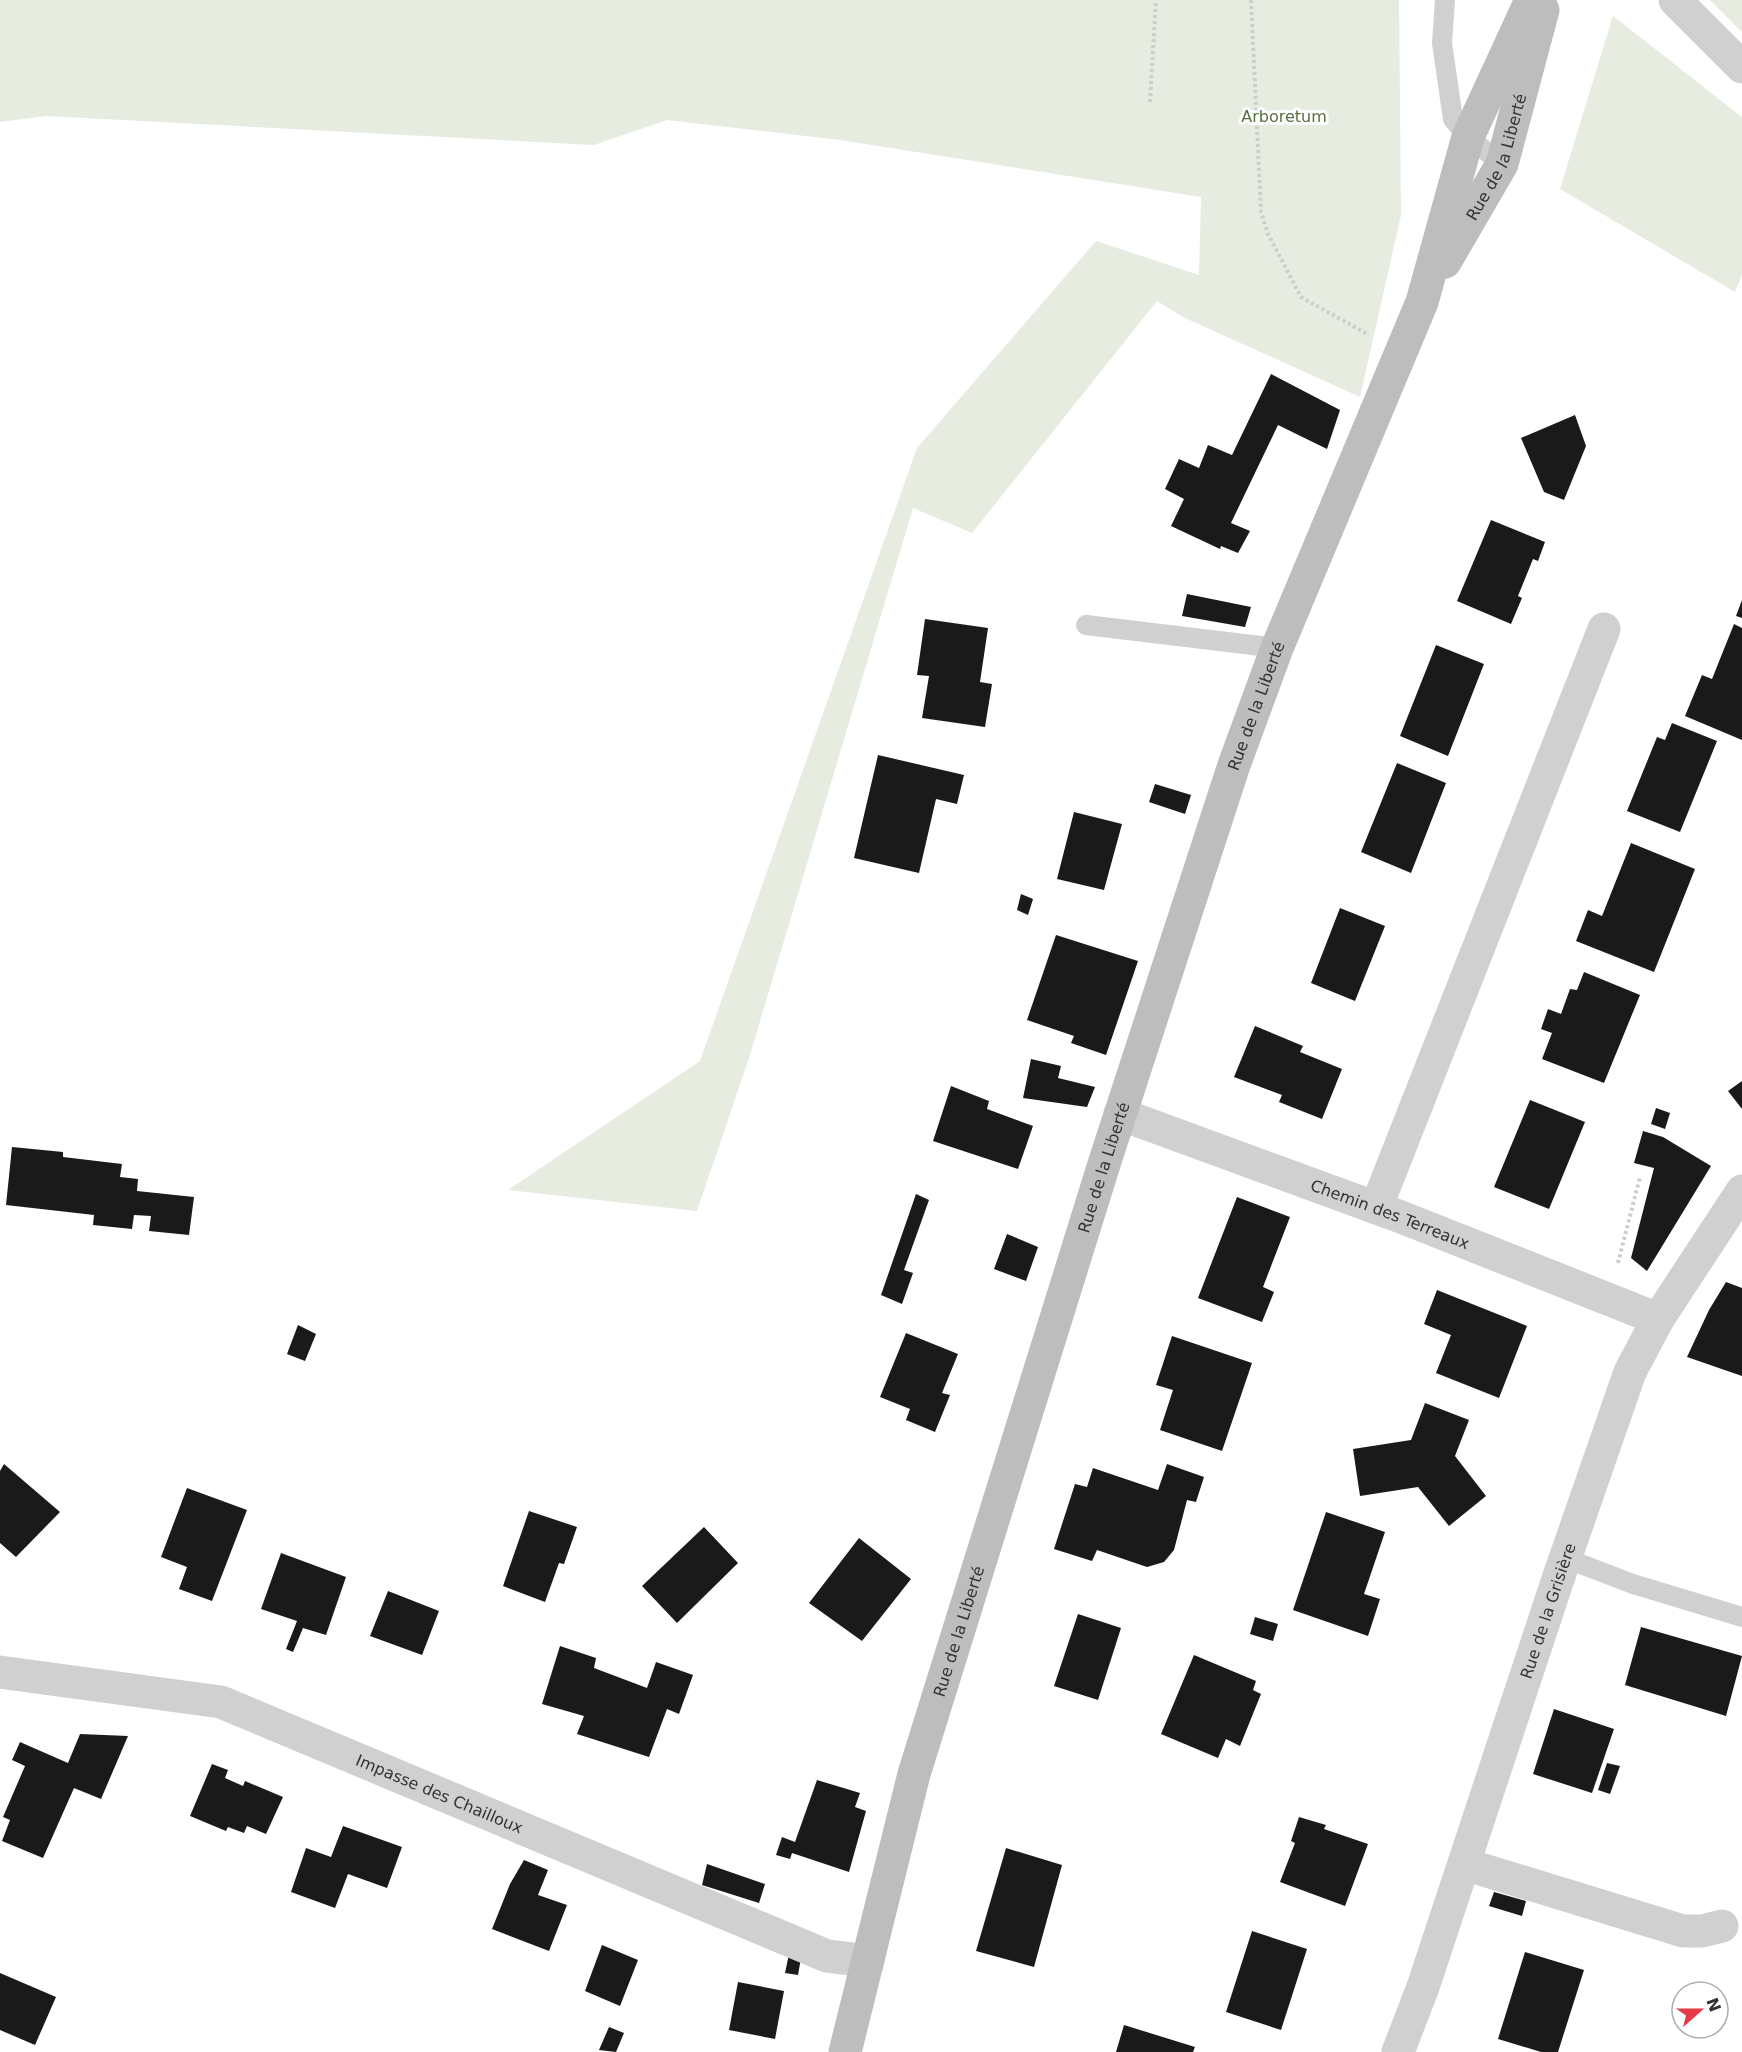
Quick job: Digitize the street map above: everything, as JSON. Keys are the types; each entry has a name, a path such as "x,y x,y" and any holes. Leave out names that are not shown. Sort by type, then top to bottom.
{"street":[{"name":"Rue de la Liberté","path":"845,2052 914,1774 1120,1114 1234,765 1276,648 1422,302 1468,136 1531,0"},
{"name":"Rue de la Liberté","path":"1422,302 1502,164 1546,0"},
{"path":"1675,0 1742,67"},
{"path":"1376,1208 1604,629"},
{"name":"Chemin des Terreaux","path":"1120,1114 1376,1208 1658,1319"},
{"name":"Rue de la Grisière","path":"1398,2052 1423,1987 1565,1558 1630,1372 1658,1319 1742,1191"},
{"name":"Impasse des Chailloux","path":"0,1672 221,1702 827,1956 868,1961"},
{"path":"1464,1864 1683,1931 1702,1931 1722,1926"}],"lane":[{"path":"1445,0 1442,43 1453,119 1468,136 1502,164"},
{"path":"1086,625 1276,648"},
{"path":"1565,1558 1633,1584 1742,1617"}],"path":[{"path":"1150,102 1156,0"},
{"path":"1251,0 1261,212 1268,234 1301,297 1401,352"},
{"path":"1616,1302 1618,1257 1640,1177"}],"green space":[{"name":"Arboretum","path":"0,0 1399,0 1401,215 1360,397 1185,318 1157,301 972,533 913,508 749,1058 697,1211 508,1190 700,1061 917,448 1096,241 1199,275 1201,197 840,140 667,120 594,145 46,116 0,122"},
{"path":"1710,0 1742,0 1742,32"},
{"path":"1613,16 1742,117 1742,275 1735,292 1560,189"}],"building":[{"path":"1271,374 1340,410 1327,449 1278,425 1231,523 1250,531 1238,553 1221,546 1220,549 1171,526 1184,499 1165,489 1179,459 1199,468 1208,445 1232,455"},
{"path":"1575,415 1586,446 1564,500 1544,492 1521,438"},
{"path":"1491,520 1545,542 1538,561 1533,559 1518,596 1522,598 1511,624 1457,601"},
{"path":"1187,594 1251,607 1245,627 1182,616"},
{"path":"1742,600 1742,618 1736,616"},
{"path":"925,619 988,628 980,682 992,684 985,727 922,718 929,676 917,675"},
{"path":"1734,624 1742,628 1742,740 1685,716 1702,675 1712,679"},
{"path":"1436,645 1484,664 1448,756 1400,736"},
{"path":"1672,723 1717,741 1680,832 1627,811 1657,737 1665,740"},
{"path":"878,755 964,775 957,804 936,799 919,873 854,858"},
{"path":"1397,763 1446,783 1411,873 1361,852"},
{"path":"1155,784 1191,795 1185,814 1149,802"},
{"path":"1074,812 1122,824 1104,890 1057,879"},
{"path":"1631,843 1695,869 1654,972 1576,941 1588,910 1602,916"},
{"path":"1021,894 1033,899 1028,915 1017,910"},
{"path":"1340,908 1385,926 1355,1001 1311,983"},
{"path":"1056,935 1138,961 1106,1055 1071,1043 1074,1036 1027,1020"},
{"path":"1584,972 1640,995 1604,1083 1542,1059 1552,1033 1541,1029 1548,1009 1561,1014 1570,989 1577,990"},
{"path":"1255,1026 1303,1046 1300,1052 1342,1069 1322,1119 1279,1102 1282,1095 1234,1077"},
{"path":"1031,1059 1061,1066 1058,1078 1095,1087 1087,1107 1023,1098"},
{"path":"1742,1081 1742,1109 1728,1091"},
{"path":"951,1086 989,1101 987,1109 1033,1126 1018,1169 933,1141"},
{"path":"1530,1100 1585,1122 1549,1209 1494,1187"},
{"path":"1656,1108 1670,1113 1665,1129 1651,1124"},
{"path":"1643,1131 1663,1137 1711,1166 1647,1271 1631,1258 1654,1168 1634,1163"},
{"path":"12,1147 63,1152 63,1157 122,1164 120,1177 138,1179 137,1191 194,1197 189,1235 149,1231 151,1216 134,1215 132,1229 93,1225 94,1215 6,1205"},
{"path":"916,1194 929,1200 904,1270 913,1273 902,1304 881,1295"},
{"path":"1237,1197 1290,1217 1263,1287 1274,1292 1262,1322 1198,1298"},
{"path":"1007,1234 1038,1247 1026,1281 994,1269"},
{"path":"1726,1282 1742,1288 1742,1376 1687,1357 1709,1310"},
{"path":"1437,1290 1527,1326 1499,1398 1436,1373 1451,1335 1424,1324"},
{"path":"298,1325 316,1334 305,1361 287,1354"},
{"path":"906,1333 958,1354 942,1393 950,1395 935,1432 906,1420 910,1409 880,1397"},
{"path":"1172,1336 1252,1363 1222,1451 1160,1430 1173,1390 1156,1385"},
{"path":"1425,1403 1469,1420 1455,1456 1486,1496 1449,1526 1418,1487 1360,1496 1353,1449 1411,1440"},
{"path":"4,1464 60,1512 16,1557 0,1543 0,1471"},
{"path":"1167,1464 1204,1477 1196,1502 1187,1500 1174,1550 1164,1562 1147,1567 1097,1550 1092,1561 1054,1549 1075,1484 1087,1487 1093,1468 1158,1490"},
{"path":"187,1488 247,1510 212,1601 179,1589 187,1567 161,1557"},
{"path":"529,1511 577,1527 564,1564 559,1563 545,1602 503,1586"},
{"path":"1326,1512 1385,1532 1364,1594 1380,1599 1368,1636 1293,1610"},
{"path":"704,1527 738,1563 677,1623 642,1586"},
{"path":"859,1538 911,1579 862,1641 809,1603"},
{"path":"281,1553 346,1577 326,1635 303,1628 293,1652 286,1649 297,1621 261,1609"},
{"path":"388,1591 439,1611 422,1655 370,1636"},
{"path":"1078,1614 1121,1628 1098,1700 1054,1686"},
{"path":"1255,1617 1278,1624 1273,1641 1250,1634"},
{"path":"1641,1627 1742,1656 1726,1716 1625,1685"},
{"path":"560,1646 596,1658 594,1668 647,1688 656,1662 693,1675 679,1714 667,1709 649,1757 577,1734 584,1716 542,1704"},
{"path":"1194,1655 1256,1681 1253,1690 1261,1694 1240,1746 1226,1739 1218,1758 1161,1734"},
{"path":"1554,1709 1614,1729 1592,1793 1533,1774"},
{"path":"80,1734 128,1736 101,1799 74,1788 43,1858 2,1841 10,1820 3,1817 25,1766 12,1760 20,1742 68,1763"},
{"path":"1607,1763 1620,1766 1610,1794 1598,1790"},
{"path":"212,1764 228,1770 225,1778 243,1786 245,1781 283,1797 266,1834 247,1826 244,1833 228,1827 226,1831 190,1816"},
{"path":"817,1780 860,1793 855,1807 866,1811 849,1872 792,1853 790,1859 776,1855 782,1837 795,1842"},
{"path":"1299,1817 1326,1825 1324,1829 1368,1844 1345,1906 1280,1882 1295,1843 1291,1841"},
{"path":"343,1826 402,1847 387,1888 348,1874 335,1908 291,1892 306,1848 331,1857"},
{"path":"1006,1848 1062,1865 1034,1967 976,1951"},
{"path":"524,1860 548,1870 538,1895 567,1905 549,1951 492,1929 510,1884"},
{"path":"707,1864 765,1884 759,1903 702,1885"},
{"path":"1494,1892 1526,1901 1522,1916 1489,1906"},
{"path":"1252,1931 1307,1949 1281,2030 1226,2012"},
{"path":"602,1945 638,1960 620,2006 585,1991"},
{"path":"1525,1952 1584,1970 1558,2052 1541,2052 1498,2039"},
{"path":"789,1954 801,1958 798,1975 785,1973"},
{"path":"0,1973 56,1997 35,2045 0,2030"},
{"path":"738,1982 784,1991 775,2039 729,2030"},
{"path":"1124,2025 1195,2047 1193,2052 1116,2052"},
{"path":"609,2027 624,2033 616,2052 599,2050"}]}
